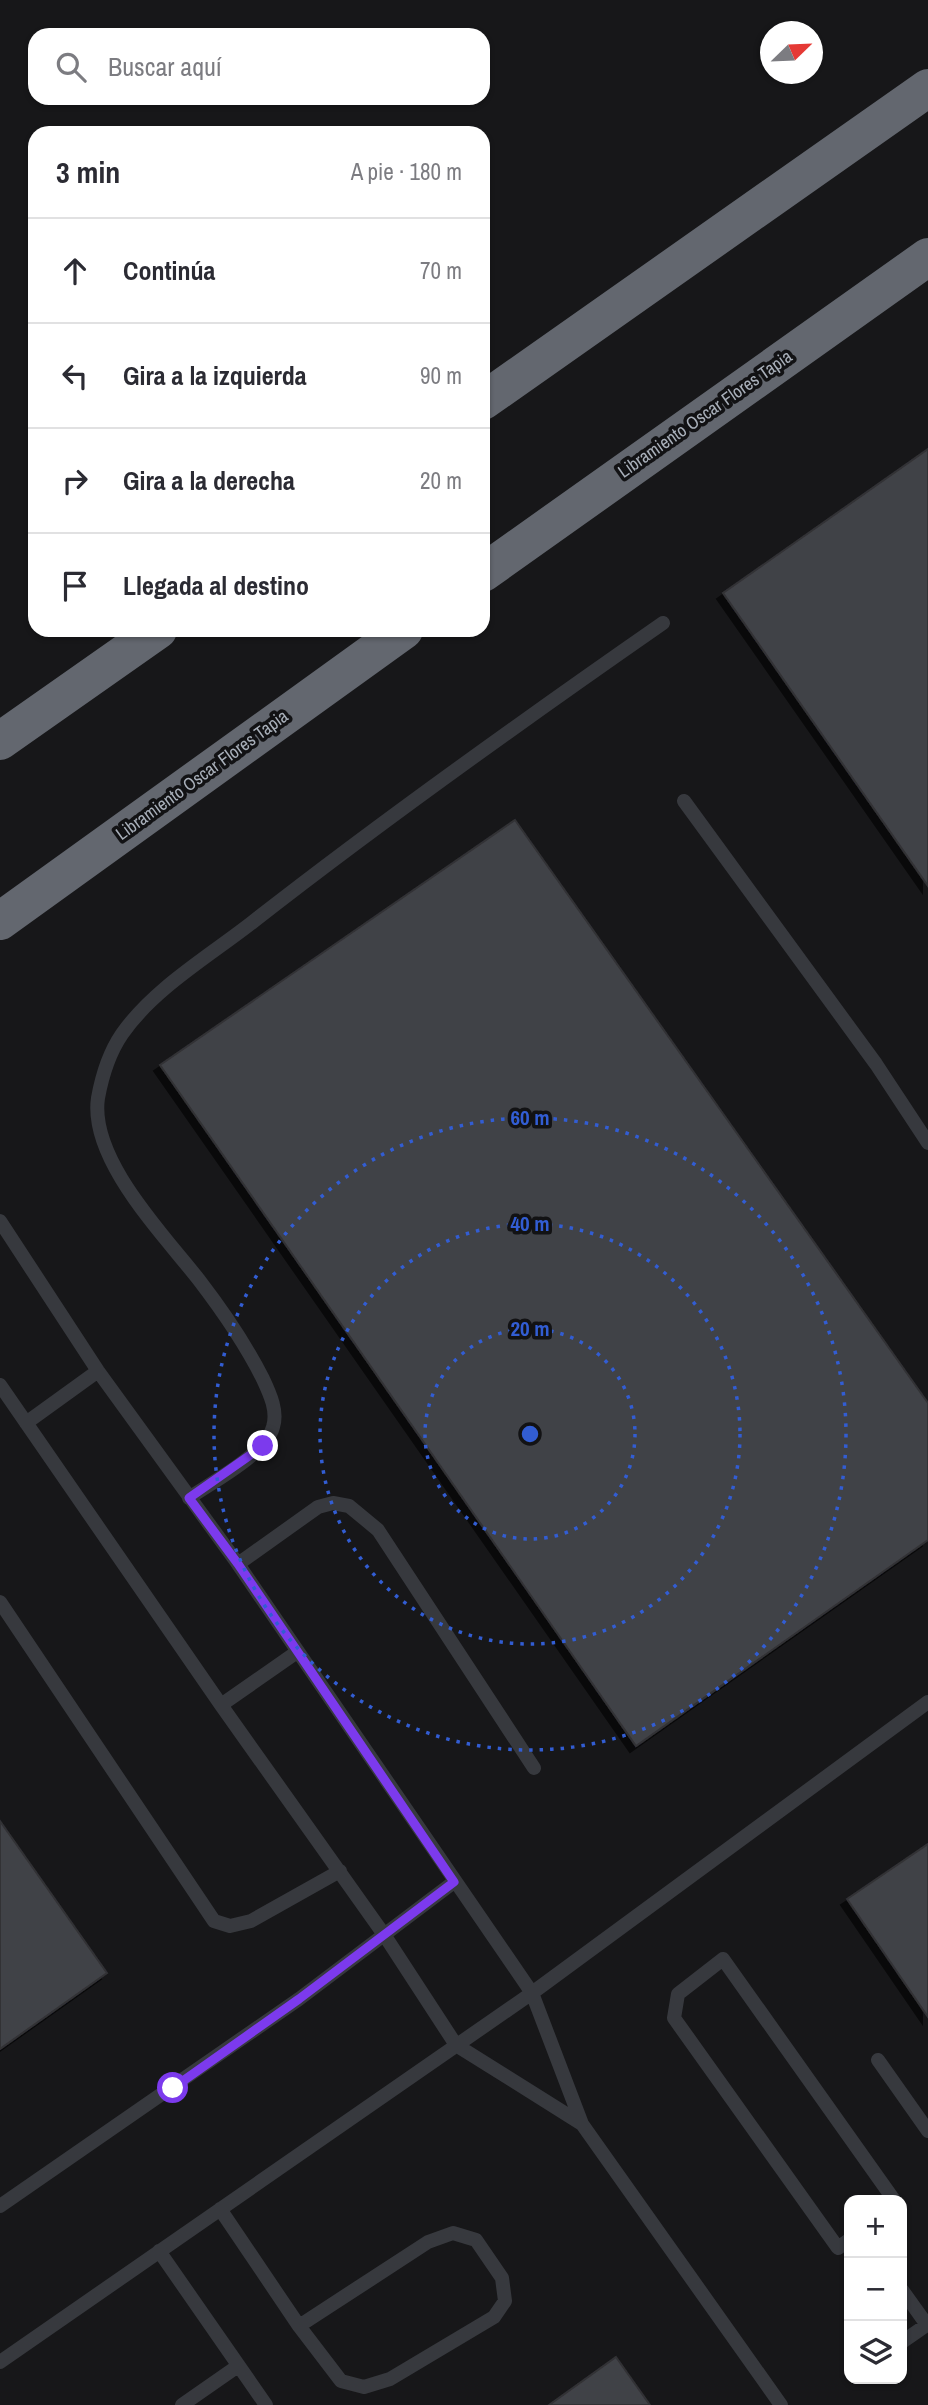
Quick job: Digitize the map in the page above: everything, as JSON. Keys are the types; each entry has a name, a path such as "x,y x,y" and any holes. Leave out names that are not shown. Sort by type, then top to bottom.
{"highway":[{"path":"490,396 928,88"},
{"name":"Libramiento Oscar Flores Tapia","path":"490,568 928,257"},
{"path":"0,741 148,637"},
{"name":"Libramiento Oscar Flores Tapia","path":"0,921 394,637"}],"lane":[{"path":"189,1498 263,1446 273,1428 275,1411 254,1362 200,1282 162,1236 120,1176 100,1130 98,1102 105,1067 122,1034 156,997 322,868 541,707 663,623"},
{"path":"684,801 876,1065 928,1143"},
{"path":"0,1221 98,1371 238,1564 532,1993 582,2124 781,2405"},
{"path":"26,1423 98,1371"},
{"path":"0,1385 221,1705 385,1936 456,2045 582,2124"},
{"path":"238,1564 318,1507 333,1503 349,1506 365,1515 406,1570 534,1768"},
{"path":"0,1602 214,1921 230,1926 251,1922 340,1871"},
{"path":"221,1705 297,1652"},
{"path":"0,2361 532,1993 928,1702"},
{"path":"0,2206 173,2088 385,1936 454,1882"},
{"path":"844,2244 838,2248 674,2018 678,1994 723,1959 890,2195"},
{"path":"878,2060 928,2131"},
{"path":"220,2208 299,2326 341,2381 352,2386 376,2385 494,2317 506,2301 506,2292 502,2278 476,2240 453,2233 428,2242 299,2326"},
{"path":"159,2251 266,2405"},
{"path":"907,2297 928,2324 907,2339"},
{"path":"183,2405 238,2366"}],"building":[{"path":"928,449 928,886 723,593"},
{"path":"515,820 928,1403 928,1540 636,1746 160,1065"},
{"path":"0,1821 107,1973 0,2049"},
{"path":"928,1844 928,2017 847,1899"},
{"path":"616,2357 650,2405 549,2405"}],"route":[{"path":"173,2088 385,1936 454,1882 238,1564 189,1498 263,1446"}]}
